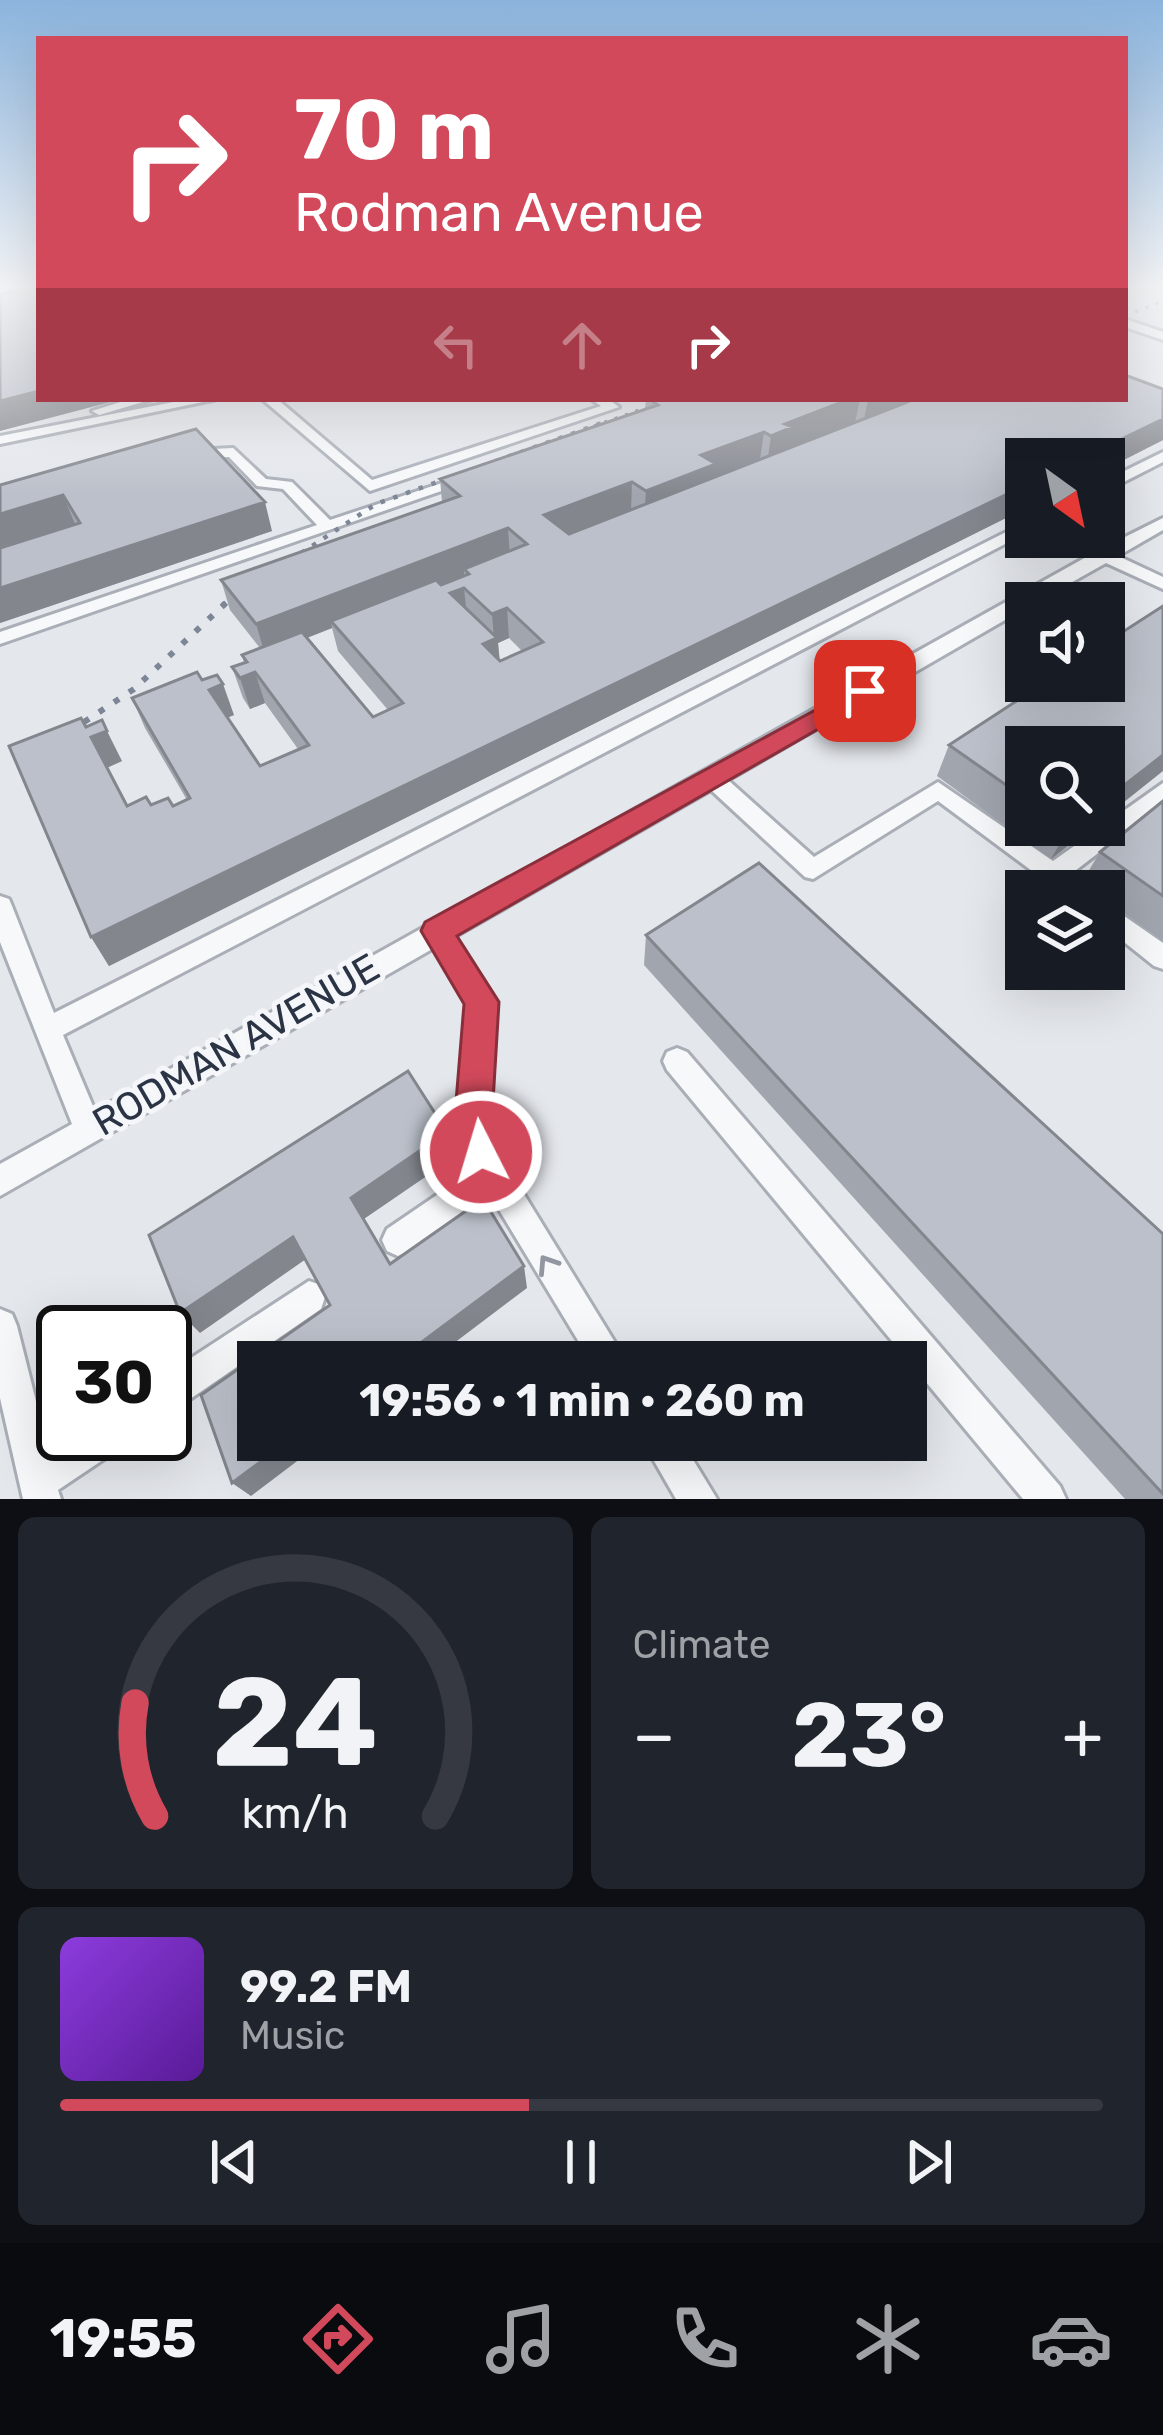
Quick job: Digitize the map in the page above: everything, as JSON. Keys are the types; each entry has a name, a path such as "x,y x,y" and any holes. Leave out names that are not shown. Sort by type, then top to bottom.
{"street":[{"path":"0,439 135,402"},
{"path":"0,439 194,402"},
{"path":"272,402 392,505"},
{"path":"370,486 611,407"},
{"path":"177,458 200,451 233,452 262,483 287,485 328,527"},
{"path":"1125,476 1163,456"},
{"path":"0,638 495,470"},
{"name":"RODMAN AVENUE","path":"1125,543 1163,523"},
{"path":"50,1028 1005,538"},
{"name":"RODMAN AVENUE","path":"0,1180 1098,558"},
{"path":"1109,558 1163,584"},
{"path":"712,778 813,870 938,790 1051,870"},
{"path":"1059,870 1163,790"},
{"path":"0,906 26,986 50,1028 88,1130"},
{"path":"1125,928 1163,958"},
{"path":"437,931 482,1002 474,1102 481,1152 491,1176 597,1341"},
{"path":"677,1060 1048,1499"},
{"path":"398,1240 491,1176"},
{"path":"192,1377 309,1297"},
{"path":"0,1326 40,1491 76,1461"},
{"path":"674,1461 698,1499"}],"building":[{"path":"0,355 36,355 36,392 0,401"},
{"path":"1128,376 1163,389 1163,419 1124,438 1005,438 1005,495 91,937 9,746 81,718 86,727 102,720 107,731 91,737 127,806 146,797 151,805 168,798 173,806 190,798 132,698 197,672 202,680 217,675 223,684 209,690 260,766 309,745 255,672 240,678 232,667 247,662 242,655 302,632 373,717 403,703 331,621 436,580 441,585 469,574 464,569 527,544 508,528 256,624 221,580 460,496 440,479 658,405 654,402 842,402 785,424 793,427 771,436 764,432 701,455 716,464 646,491 632,482 544,515 569,534 907,402 1128,402","holes":["464,588 492,614 507,608 543,642 500,661 483,644 497,638 450,593"]},
{"path":"196,429 265,502 0,588 0,548 80,523 63,495 0,514 0,485"},
{"path":"1163,606 1163,755 1125,785 1125,726 1005,726 1005,784 949,745 1015,702 1125,702 1125,630"},
{"path":"1163,801 1163,896 1100,852 1107,846 1125,846 1125,832"},
{"path":"759,863 1163,1234 1163,1494 646,935"},
{"path":"408,1071 447,1132 351,1198 390,1264 483,1199 524,1266 423,1341 278,1341 330,1305 293,1237 192,1305 177,1305 149,1235"},
{"path":"237,1370 237,1461 262,1461 232,1483 201,1395"}],"railway":[{"path":"594,426 661,402"},
{"path":"222,605 376,504 602,423"},
{"path":"54,742 134,689 227,602"}],"route":[{"path":"481,1152 474,1102 482,1002 437,931 865,691"}]}
